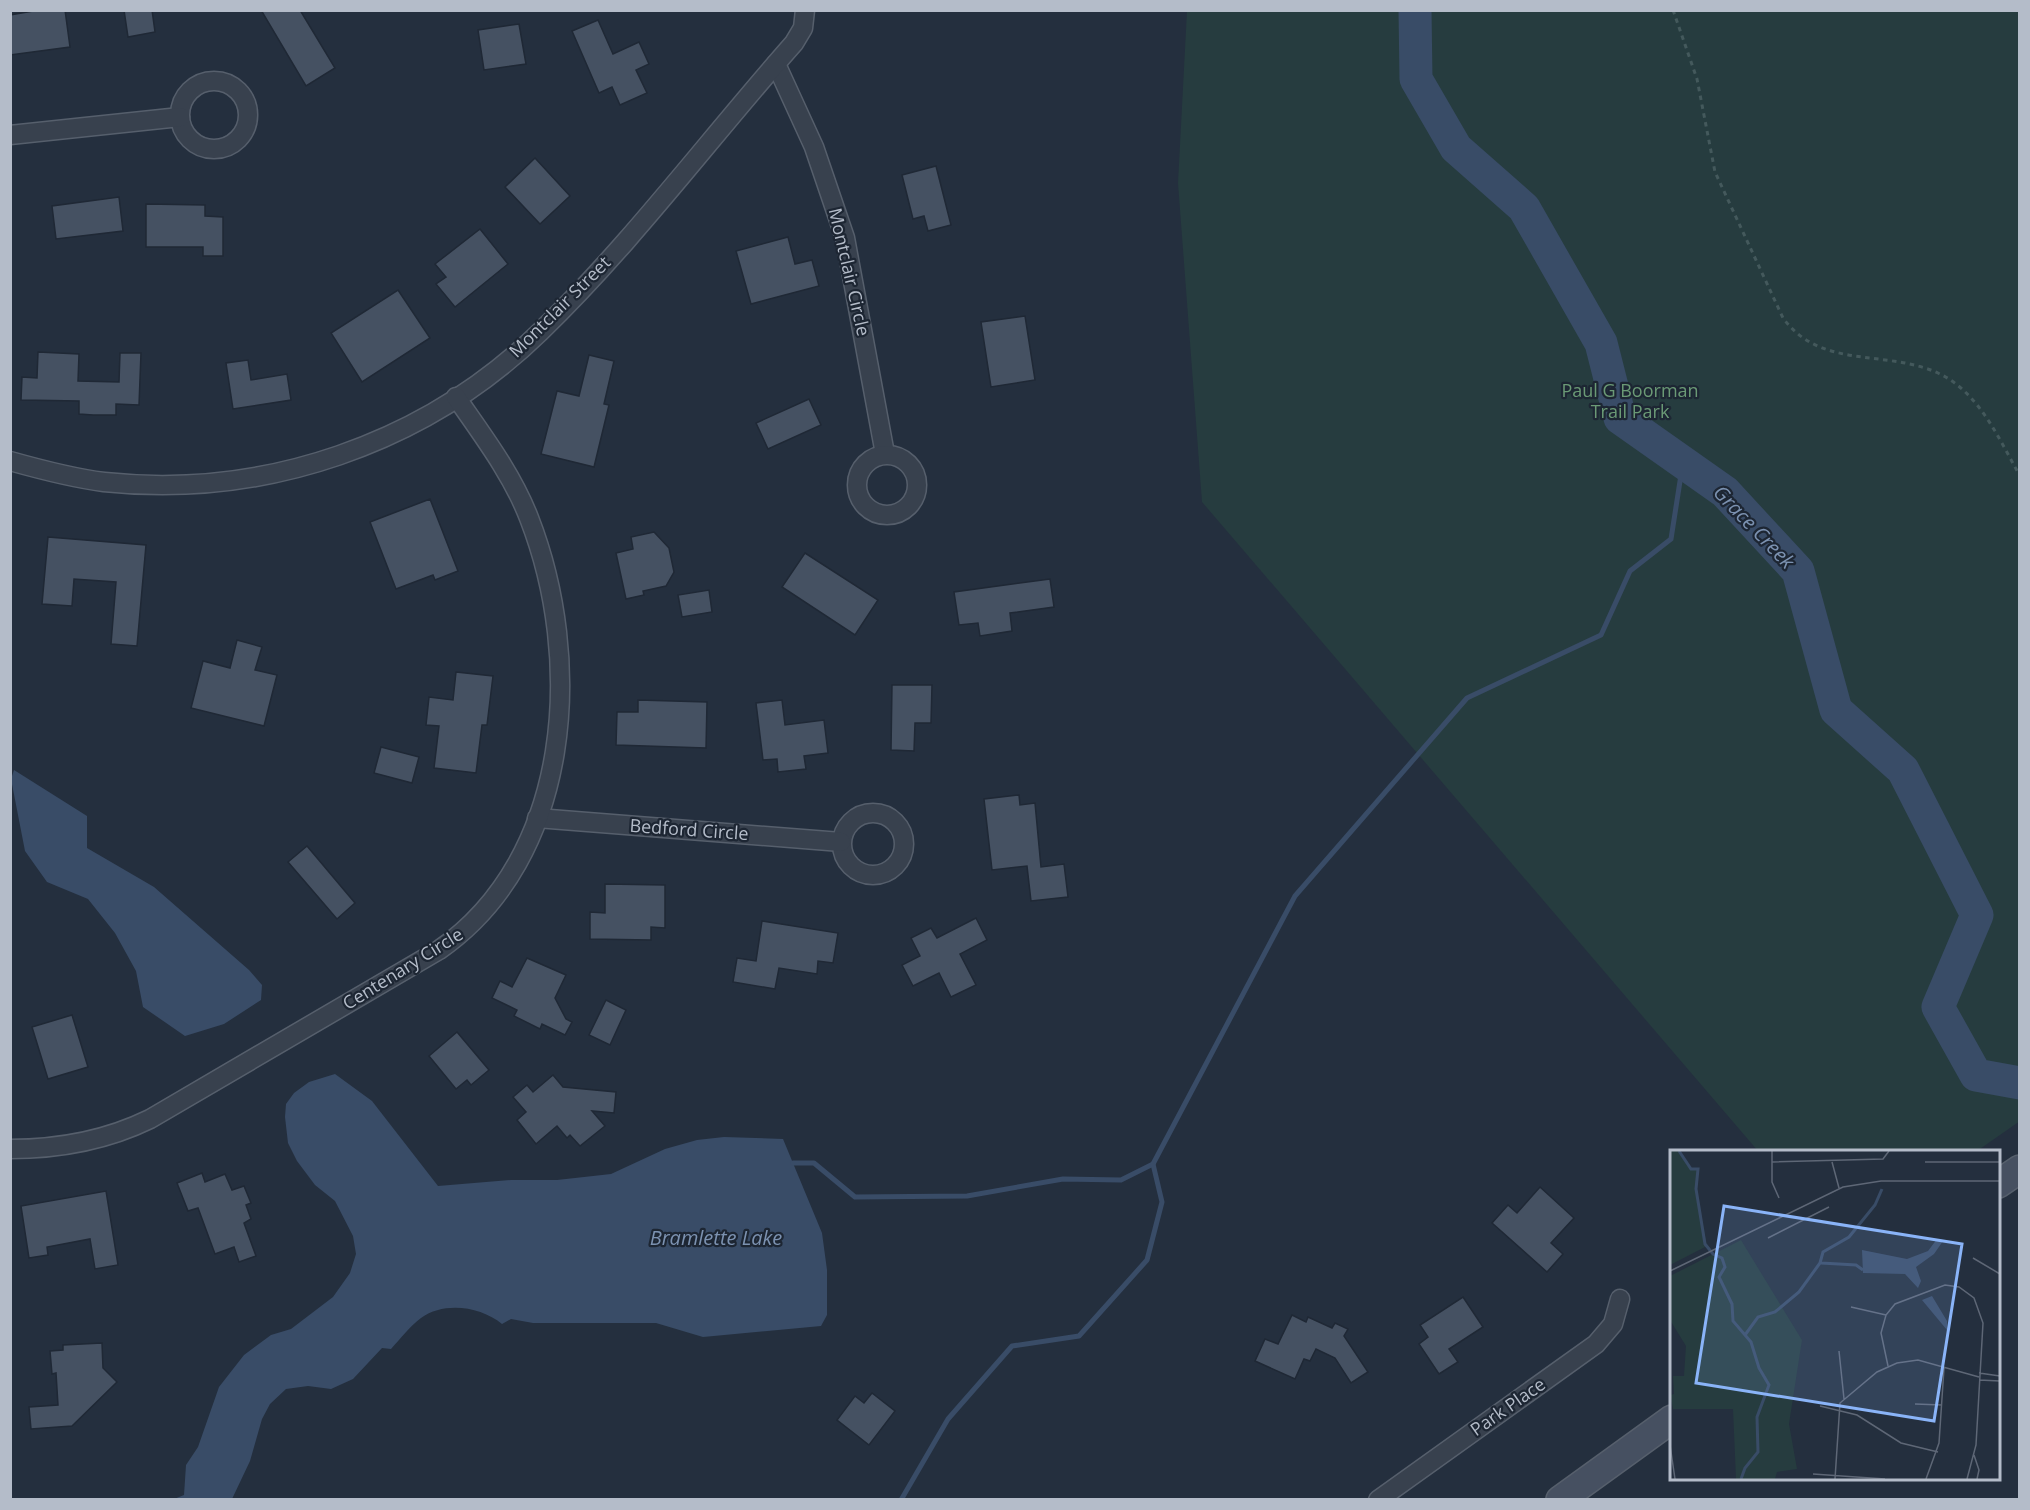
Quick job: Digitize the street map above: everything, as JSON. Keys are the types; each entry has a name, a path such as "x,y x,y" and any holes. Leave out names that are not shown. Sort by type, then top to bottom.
{"main road":[{"path":"2000,1182 2019,1168"},
{"path":"1560,1500 1670,1420"}],"street":[{"name":"Montclair Street","path":"10,461 105,482 176,484 237,480 290,471 364,447 412,424 456,398 500,367 558,314 614,253 776,64 800,34 805,10"},
{"name":"Montclair Circle","path":"776,64 820,162 845,238 885,454"},
{"path":"10,135 180,117"},
{"name":"Centenary Circle","path":"10,1149 71,1144 132,1127 439,950 467,930 504,884 523,852 547,786 559,718 560,658 554,610 537,539 519,495 495,454 456,398"},
{"name":"Bedford Circle","path":"537,818 841,842"},
{"name":"Park Place","path":"1378,1500 1596,1344 1613,1324 1620,1299"}],"path":[{"path":"1673,10 1697,79 1714,172 1783,318 1801,338 1823,350 1896,361 1938,373 1979,406 2019,476"}],"green space":[{"name":"Paul G Boorman Trail Park","path":"1187,11 2019,11 2020,1121 1978,1150 1757,1150 1202,502 1178,183"}],"water":[{"path":"14,770 87,816 87,848 154,887 249,970 262,985 261,1000 224,1024 185,1036 143,1007 136,971 115,933 88,899 47,882 25,851 11,779"},
{"name":"Bramlette Lake","path":"335,1074 372,1101 438,1186 511,1180 557,1180 611,1174 665,1149 697,1140 724,1137 783,1139 822,1233 827,1270 827,1315 821,1326 703,1337 656,1323 533,1323 511,1319 502,1324 473,1310 441,1309 417,1321 391,1349 382,1348 353,1379 331,1389 308,1386 286,1389 270,1404 262,1419 250,1461 232,1499 174,1499 184,1495 186,1465 198,1447 219,1387 244,1355 271,1335 291,1329 333,1297 350,1273 356,1254 353,1236 335,1201 315,1185 297,1161 288,1143 285,1117 286,1104 294,1093 309,1082"}],"building":[{"path":"39,10 65,10 70,47 10,55 10,15"},
{"path":"124,10 152,10 155,32 128,37"},
{"path":"261,10 300,10 335,68 306,86"},
{"path":"598,20 613,54 639,42 649,64 636,70 647,93 620,105 612,87 599,93 572,31"},
{"path":"519,24 526,64 484,70 478,30"},
{"path":"535,158 570,196 540,224 505,187"},
{"path":"936,166 951,225 928,231 924,216 913,219 902,175"},
{"path":"119,197 123,231 56,239 52,206"},
{"path":"146,204 205,205 205,216 223,217 223,256 203,256 203,247 146,247"},
{"path":"480,229 508,264 455,307 436,284 446,277 435,264"},
{"path":"788,237 795,264 812,260 819,286 751,304 736,251"},
{"path":"398,290 430,338 362,382 331,333"},
{"path":"1025,316 1035,380 991,387 981,322"},
{"path":"38,352 79,354 78,381 119,382 120,353 141,353 139,405 116,404 116,415 93,415 79,414 79,401 21,400 22,377 37,378"},
{"path":"589,355 614,361 604,404 609,405 594,467 541,454 557,391 579,396"},
{"path":"248,360 251,380 287,374 291,400 233,409 226,363"},
{"path":"809,399 821,425 768,449 756,423"},
{"path":"430,499 458,571 435,580 433,575 396,589 370,522"},
{"path":"654,532 669,548 674,572 666,586 643,591 644,595 626,599 616,553 633,549 631,537"},
{"path":"48,537 146,545 137,646 111,644 116,582 74,579 72,606 42,604"},
{"path":"805,553 878,600 855,635 782,587"},
{"path":"1050,579 1054,607 1010,613 1012,631 980,636 978,623 959,625 954,592"},
{"path":"709,590 712,612 682,617 678,595"},
{"path":"237,640 262,647 255,670 277,675 264,726 191,708 203,661 230,668"},
{"path":"456,672 493,676 487,725 482,725 476,773 434,768 439,726 426,725 429,697 453,700"},
{"path":"892,685 932,685 931,723 915,723 914,751 891,750"},
{"path":"638,700 707,702 706,748 616,745 617,712 638,712"},
{"path":"782,700 785,725 824,720 828,753 804,756 806,769 778,772 777,759 763,760 756,703"},
{"path":"381,747 419,757 412,783 374,773"},
{"path":"1019,795 1020,805 1035,803 1041,867 1064,864 1068,897 1031,901 1027,866 992,870 984,799"},
{"path":"307,846 355,903 337,919 288,862"},
{"path":"605,884 665,885 665,928 651,927 651,940 590,939 590,912 605,913"},
{"path":"976,918 987,940 960,954 976,985 951,997 939,973 913,986 902,965 920,956 911,938 931,928 937,938"},
{"path":"762,921 838,933 833,963 818,961 817,974 779,968 775,989 733,982 737,958 756,961"},
{"path":"527,958 566,975 555,998 566,1019 572,1022 565,1035 542,1024 540,1029 514,1016 517,1010 492,998 500,981 512,987"},
{"path":"606,1000 626,1010 610,1045 589,1035"},
{"path":"72,1015 88,1067 48,1079 32,1027"},
{"path":"457,1032 489,1070 471,1085 467,1080 456,1089 429,1056"},
{"path":"553,1075 563,1087 616,1092 614,1113 592,1111 605,1126 580,1146 570,1135 567,1138 557,1126 536,1144 517,1120 526,1112 513,1097 527,1085 533,1092"},
{"path":"202,1173 205,1182 225,1174 232,1190 244,1186 251,1203 246,1205 251,1219 244,1223 256,1256 239,1262 234,1247 215,1254 198,1208 188,1211 177,1183"},
{"path":"1540,1187 1574,1218 1551,1243 1563,1254 1547,1272 1492,1223 1508,1205 1517,1213"},
{"path":"106,1191 118,1265 95,1269 90,1239 47,1247 48,1255 29,1258 21,1206"},
{"path":"1463,1297 1483,1327 1449,1349 1458,1362 1439,1374 1419,1344 1428,1337 1420,1325"},
{"path":"1292,1315 1306,1322 1308,1317 1332,1328 1335,1323 1348,1329 1344,1336 1368,1372 1351,1383 1335,1358 1316,1349 1310,1361 1304,1359 1295,1379 1255,1361 1265,1339 1278,1344"},
{"path":"102,1343 103,1368 117,1382 72,1426 31,1429 29,1407 58,1405 56,1373 52,1374 50,1351 63,1350 63,1345"},
{"path":"872,1393 895,1411 869,1445 837,1420 855,1396 864,1403"}],"waterway":[{"name":"Grace Creek","path":"1415,10 1416,79 1456,148 1524,208 1601,343 1620,418 1725,492 1798,571 1836,710 1903,770 1977,915 1938,1007 1976,1075 2020,1083"},
{"path":"901,1500 948,1419 1012,1346 1079,1336 1147,1260 1162,1202 1153,1164 1295,896 1467,698 1601,635 1630,571 1671,539 1683,462"},
{"path":"793,1163 814,1163 855,1197 967,1196 1063,1179 1121,1180 1153,1164"}]}
